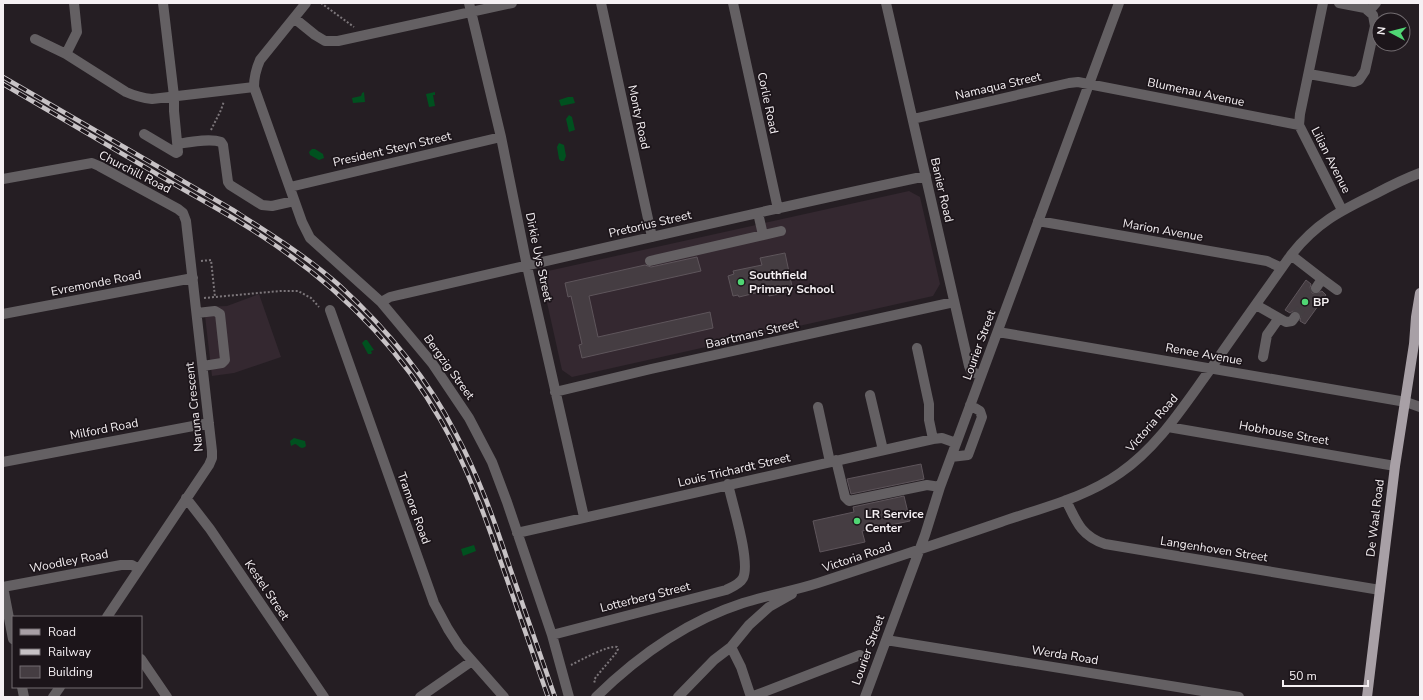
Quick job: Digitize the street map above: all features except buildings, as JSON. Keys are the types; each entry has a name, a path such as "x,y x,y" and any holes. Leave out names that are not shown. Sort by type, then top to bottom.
{"main road":[{"name":"De Waal Road","path":"1367,697 1395,466 1406,402 1420,293"},
{"name":"De Waal Road","path":"1414,344 1420,326"}],"street":[{"path":"66,54 77,32 74,3"},
{"path":"144,134 177,153 178,144 174,111 174,96 163,3"},
{"path":"35,39 66,54 134,96 152,99 254,87 254,77 260,60 306,3"},
{"path":"294,18 325,41 338,41 470,7 512,3"},
{"name":"Monty Road","path":"601,3 652,237"},
{"name":"Corlie Road","path":"733,3 778,209"},
{"name":"Banier Road","path":"886,3 968,366 971,371 981,376"},
{"name":"Lourier Street","path":"865,697 925,535 956,443 1119,3"},
{"name":"Lilian Avenue","path":"1323,3 1299,125 1342,210"},
{"path":"1309,74 1349,82 1359,80 1365,71 1375,26 1372,7 1365,8 1339,3"},
{"name":"Dirkie Uys Street","path":"470,7 501,137 527,266 584,517"},
{"name":"Namaqua Street","path":"913,119 1069,83 1089,83"},
{"name":"Blumenau Avenue","path":"1089,83 1299,125"},
{"name":"Bergzig Street","path":"254,87 294,201 310,238 382,302 432,363 469,418 492,462 552,634 569,697"},
{"name":"President Steyn Street","path":"290,187 501,137"},
{"path":"178,144 212,141 221,142 223,145 226,178 230,185 262,205 267,206 294,201"},
{"name":"Churchill Road","path":"3,179 92,163 165,201 183,213"},
{"name":"Victoria Road","path":"596,697 635,663 679,632 724,610 768,596 803,588 918,551 1066,500 1093,489 1118,475 1138,460 1168,427 1305,238 1342,210 1420,173"},
{"name":"Pretorius Street","path":"382,302 390,297 926,176"},
{"name":"Naruna Crescent","path":"109,616 209,465 212,458 193,278 186,221 183,213"},
{"path":"758,213 763,235"},
{"name":"Marion Avenue","path":"1038,221 1267,261 1282,268"},
{"path":"650,261 781,231"},
{"path":"1292,255 1319,283 1337,290"},
{"name":"Evremonde Road","path":"3,314 193,278"},
{"name":"Baartmans Street","path":"555,392 651,369 954,302"},
{"path":"1256,304 1286,322 1289,322 1295,317"},
{"name":"Tramore Road","path":"325,309 434,603 448,629 472,661 504,697"},
{"path":"197,313 214,311 220,314 225,360 222,363 203,366"},
{"path":"1263,357 1267,335 1279,318"},
{"name":"Renee Avenue","path":"998,332 1406,402 1420,407"},
{"path":"917,348 929,404 929,420 932,439"},
{"path":"870,395 882,450"},
{"path":"951,457 965,456 970,452 982,417 980,411 970,405"},
{"path":"818,407 833,461 845,497 849,501 927,485 940,487"},
{"name":"Milford Road","path":"3,462 209,423"},
{"name":"Hobhouse Street","path":"1168,427 1395,466"},
{"name":"Louis Trichardt Street","path":"517,533 932,439 942,438 956,443"},
{"name":"Lotterberg Street","path":"552,634 726,590 738,584 743,579 745,573 744,556 728,484"},
{"name":"Kestel Street","path":"186,498 210,530 324,697"},
{"name":"Langenhoven Street","path":"1066,500 1081,528 1096,541 1105,544 1380,590"},
{"name":"Woodley Road","path":"3,587 126,564 132,565 139,569"},
{"path":"3,587 12,634"},
{"name":"Victoria Road","path":"678,697 714,660 731,647 749,625 769,607 803,588"},
{"name":"Werda Road","path":"886,640 1239,697"},
{"path":"731,647 741,667 751,697 860,655"},
{"path":"142,660 167,697"},
{"path":"420,697 472,661"},
{"path":"53,697 59,688"}],"path":[{"path":"321,3 365,35"},
{"path":"212,141 210,130 225,99 224,90"},
{"path":"198,262 211,260 215,297"},
{"path":"201,298 280,291 298,291 311,298 325,309"},
{"path":"566,666 607,648 614,646 617,647 618,649 616,653 594,680 596,684"}],"shaded area":[{"path":"364,92 365,102 353,103 352,98 361,96"},
{"path":"435,92 435,95 433,95 435,106 429,107 426,94"},
{"path":"573,97 575,103 561,106 559,100"},
{"path":"569,115 572,117 575,130 569,132 566,119"},
{"path":"559,143 564,145 566,156 564,161 559,159 557,147"},
{"path":"312,149 315,149 323,154 324,158 319,160 310,155 309,152"},
{"name":"Southfield Primary School","path":"909,191 920,197 940,284 933,296 572,377 562,370 542,280 548,271"},
{"path":"259,294 281,357 234,373 212,376 204,307 227,306"},
{"path":"367,340 374,350 371,351 371,354 368,354 362,343"},
{"path":"294,438 305,441 306,446 301,448 295,444 291,446 290,441"},
{"path":"474,545 476,551 463,556 461,549"}],"tunnel":[{"path":"1295,317 1316,288"}],"railway":[{"path":"3,77 233,210 274,236 314,264 339,285 373,318 419,373 445,413 464,450 492,517 555,697"},
{"path":"3,84 251,229 290,255 340,296 385,342 424,393 460,457 490,532 548,697"}],"place":[{"name":"Southfield Primary School","path":"741,282"},
{"name":"BP","path":"1305,302"},
{"name":"LR Service Center","path":"857,521"}]}
